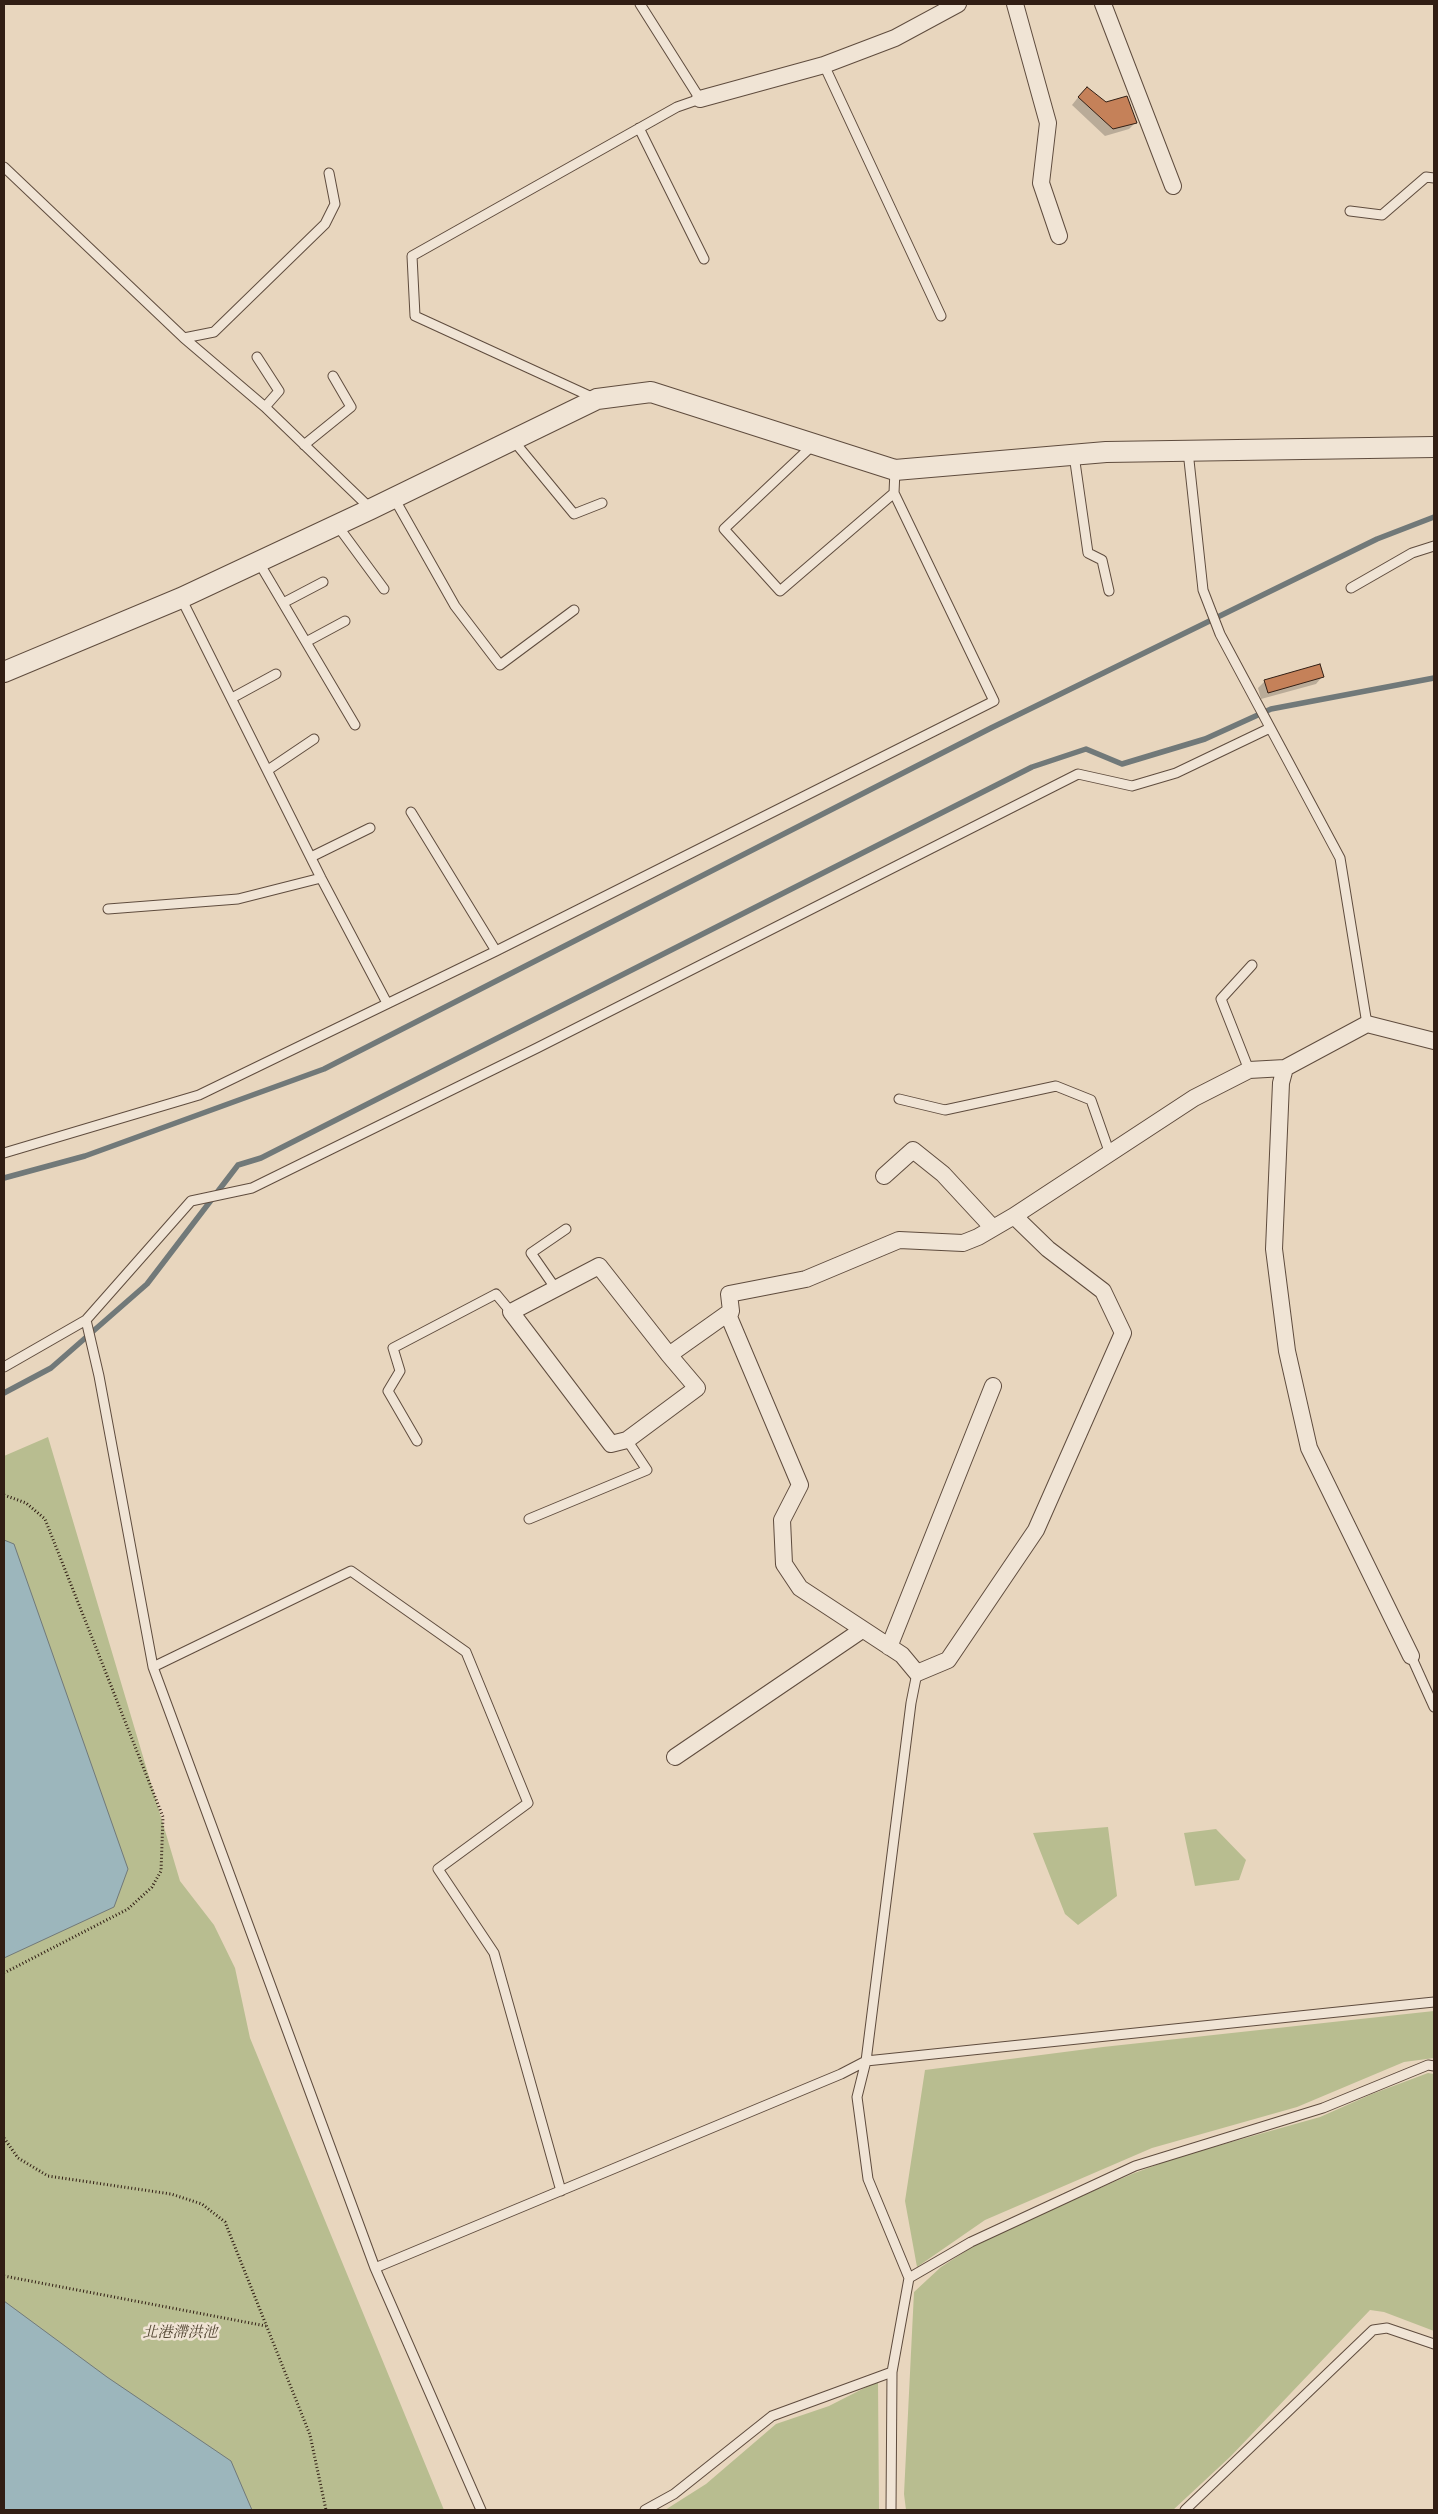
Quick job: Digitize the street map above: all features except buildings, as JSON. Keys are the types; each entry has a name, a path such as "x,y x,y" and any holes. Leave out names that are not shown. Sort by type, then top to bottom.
{"street":[{"path":"700,99 824,65 895,38 958,4"},
{"path":"1015,4 1048,124 1041,183 1059,236"},
{"path":"1103,4 1173,186"},
{"path":"4,672 181,598 394,498 596,399 651,392 815,443 894,470 1074,455 1188,450 1434,447"},
{"path":"1014,1216 1048,1249 1103,1291 1123,1333 1036,1530 948,1660 917,1673 902,1656 800,1588 784,1564 782,1520 800,1484 728,1317 731,1311 730,1294 806,1278 899,1240 963,1243 1014,1216 1194,1098 1249,1070 1285,1068 1367,1024 1434,1041"},
{"path":"1285,1068 1281,1083 1274,1249 1287,1350 1309,1448 1412,1656"},
{"path":"884,1176 913,1150 943,1174 993,1228"},
{"path":"599,1266 697,1388 626,1440 611,1444 511,1312 556,1289 599,1266"},
{"path":"669,1355 731,1311"},
{"path":"889,1647 993,1386"},
{"path":"675,1757 862,1630"}],"lane":[{"path":"596,399 415,316 412,256 677,107 700,99 640,4"},
{"path":"824,65 941,316"},
{"path":"639,128 704,259"},
{"path":"4,167 184,338 265,407 371,509"},
{"path":"184,338 214,332 325,224 335,204 329,173"},
{"path":"1350,211 1382,215 1426,177 1434,178"},
{"path":"257,358 280,390 265,407"},
{"path":"304,445 350,407 332,376"},
{"path":"513,440 574,514 602,503"},
{"path":"815,443 724,529 780,591 894,493"},
{"path":"1188,450 1203,590 1220,634 1340,858 1367,1024"},
{"path":"1074,455 1088,553 1102,560 1109,590"},
{"path":"4,1152 198,1095 387,1002 496,951 994,701 894,493 894,470"},
{"path":"394,498 455,606 500,665 574,610"},
{"path":"337,525 384,589"},
{"path":"1351,588 1412,553 1434,546"},
{"path":"258,561 355,725"},
{"path":"283,602 323,582"},
{"path":"181,598 321,878 387,1002"},
{"path":"306,642 345,621"},
{"path":"232,698 276,674"},
{"path":"4,1367 86,1320 191,1201 252,1188 537,1048 1078,774 1132,786 1176,773 1268,725"},
{"path":"268,770 314,739"},
{"path":"411,812 496,951"},
{"path":"311,856 370,828"},
{"path":"108,909 238,899 321,878"},
{"path":"1249,1070 1221,999 1252,965"},
{"path":"899,1099 945,1110 1056,1086 1091,1100 1110,1154"},
{"path":"556,1289 531,1253 566,1229"},
{"path":"417,1441 388,1391 400,1371 393,1348 496,1294 511,1312"},
{"path":"86,1320 100,1376 153,1667 375,2268 481,2510"},
{"path":"529,1519 647,1470 626,1440"},
{"path":"153,1667 351,1571 466,1652 528,1803 438,1869 494,1952 561,2191"},
{"path":"1412,1656 1434,1707"},
{"path":"891,2510 892,2372 910,2278 868,2179 857,2098 866,2061 911,1703 917,1673"},
{"path":"375,2268 841,2074 866,2061 1434,2002"},
{"path":"910,2278 971,2242 1136,2166 1323,2108 1428,2065 1434,2066"},
{"path":"1185,2510 1373,2330 1388,2328 1434,2344"},
{"path":"645,2510 674,2494 772,2416 892,2372"}],"path":[{"path":"4,1495 26,1503 44,1518 164,1817 161,1871 152,1887 128,1909 4,1973"},
{"path":"4,2138 18,2158 48,2176 171,2194 202,2204 224,2222 310,2434 326,2510"},
{"path":"4,2276 266,2326"}],"green space":[{"name":"北港滯洪池","path":"48,1437 180,1881 214,1925 235,1968 250,2038 444,2510 4,2510 4,1456"},
{"path":"1108,1827 1117,1896 1078,1925 1065,1914 1033,1833"},
{"path":"1216,1829 1246,1860 1239,1880 1195,1886 1184,1833"},
{"path":"1434,2011 1434,2058 1404,2062 1297,2107 1152,2148 985,2220 917,2267 905,2201 925,2070 1103,2047"},
{"path":"1428,2073 1434,2074 1434,2331 1384,2312 1370,2310 1231,2456 1173,2510 906,2510 904,2494 914,2292 941,2267 986,2238 1132,2174 1178,2157 1320,2117 1372,2094"},
{"path":"878,2381 879,2510 665,2510 706,2484 776,2424 829,2406"}],"water":[{"path":"4,1540 14,1544 128,1869 114,1907 4,1958"},
{"path":"4,2301 107,2377 231,2461 252,2510 4,2510"}],"waterway":[{"path":"4,1178 85,1156 324,1069 991,728 1377,539 1434,517"},
{"path":"4,1393 51,1368 147,1284 238,1165 261,1158 1032,767 1086,749 1122,764 1205,739 1271,709 1434,678"}]}
